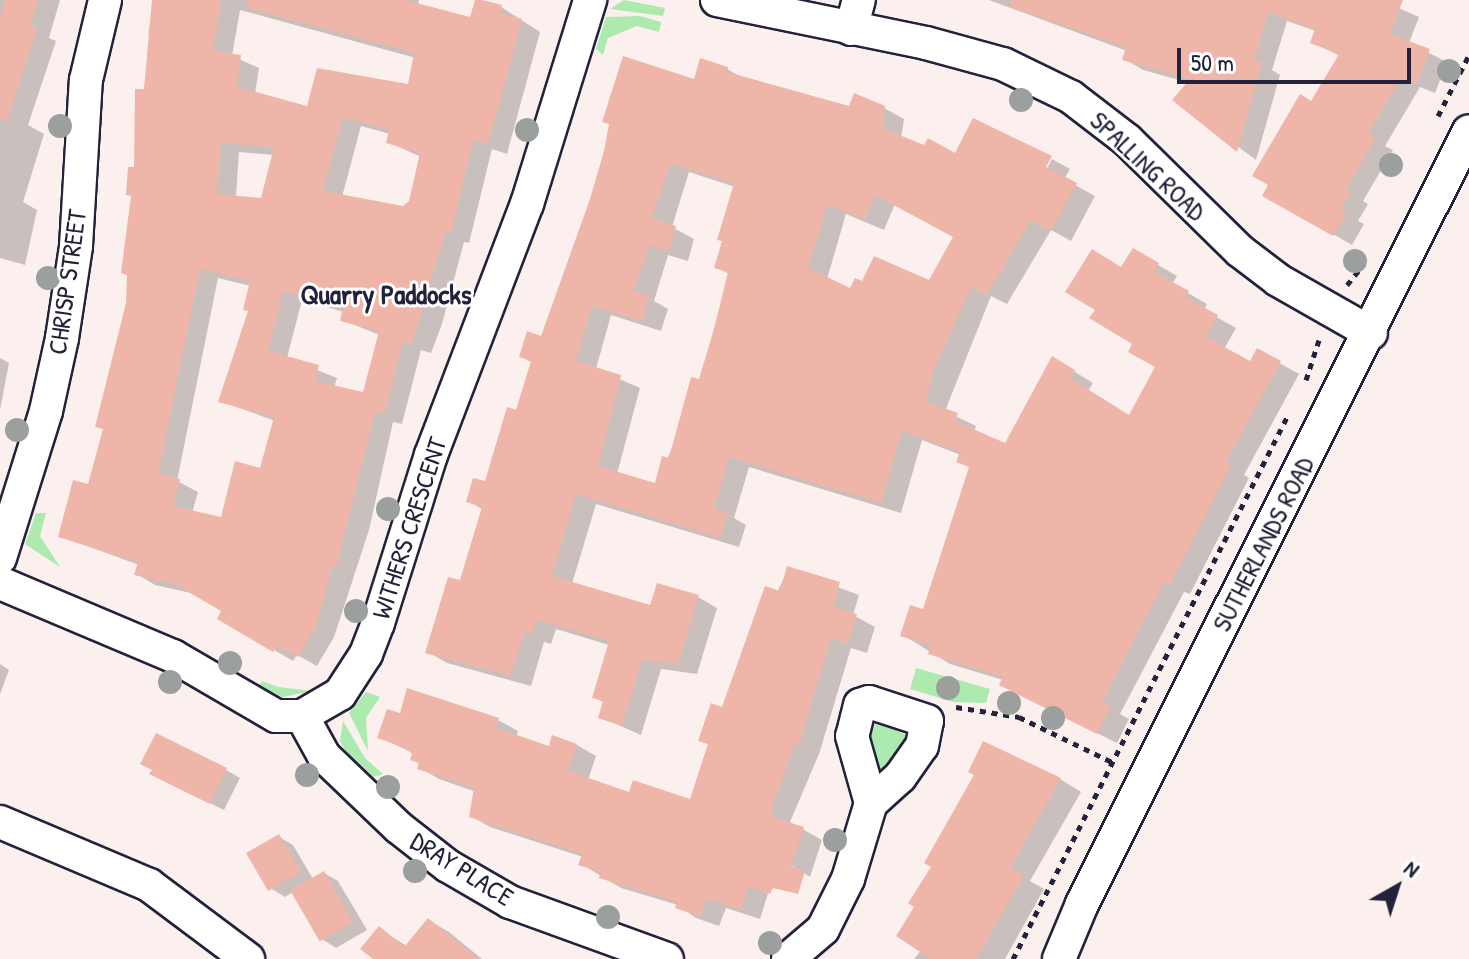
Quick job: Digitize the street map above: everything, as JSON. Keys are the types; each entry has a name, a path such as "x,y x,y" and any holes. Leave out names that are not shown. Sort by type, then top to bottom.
{"street":[{"name":"CHRISP STREET","path":"0,558 62,338 76,246 86,80 105,0"},
{"name":"WITHERS CRESCENT","path":"302,716 323,709 340,694 366,654 431,455 527,204 590,0"},
{"name":"SPALLING ROAD","path":"717,0 855,14 1003,64 1071,97 1127,140 1240,251 1278,280 1371,333"},
{"name":"SUTHERLANDS ROAD","path":"1059,959 1234,600 1371,333 1469,131"},
{"path":"0,583 173,656 276,716 302,716"},
{"name":"DRAY PLACE","path":"302,716 324,756 398,827 448,866 510,902 667,959"},
{"path":"788,959 823,929 841,897 871,803"},
{"path":"0,822 149,885 248,959"}],"path":[{"path":"1301,390 1322,332"},
{"path":"1013,959 1294,403"},
{"path":"956,707 1019,717 1114,763"}],"green space":[{"path":"624,0 665,8 663,16 610,9"},
{"path":"640,16 661,22 659,32 637,26 608,38 603,55 596,49 606,17"},
{"path":"36,513 46,513 40,536 60,567 25,544"},
{"path":"916,668 990,689 986,703 953,702 910,689"},
{"path":"262,681 278,687 313,691 282,697 259,685"},
{"path":"366,692 380,697 366,718 368,751 349,713"},
{"path":"343,721 365,758 383,774 374,777 345,750 340,741"},
{"path":"877,721 908,736 904,747 880,771 868,738"}],"building":[{"path":"5,0 38,0 30,26 37,28 7,121 0,120 0,18"},
{"path":"152,0 221,0 213,51 241,55 237,87 307,106 317,68 408,84 414,53 247,8 248,0 405,0 470,17 475,0 482,0 502,5 500,13 522,19 488,144 473,140 451,234 445,233 412,344 403,341 384,414 375,412 336,567 332,566 316,626 298,657 277,646 273,652 217,619 221,611 175,584 134,575 138,562 58,537 73,480 88,484 103,429 95,427 126,303 127,275 121,273 131,196 126,195 128,167 134,167 135,89 144,89","holes":["343,117 389,130 386,143 420,153 409,201 403,206 323,191","221,143 274,147 261,198 217,194","200,269 250,281 243,310 248,311 218,402 274,417 260,468 235,461 221,517 173,506 180,479 158,474","283,291 343,307 340,321 379,331 363,392 315,381 319,365 268,351"]},
{"path":"1011,0 1403,0 1390,34 1430,49 1416,84 1401,78 1368,134 1376,138 1346,189 1351,192 1341,209 1347,212 1333,236 1262,196 1268,185 1252,176 1300,94 1311,101 1339,54 1310,43 1315,29 1268,12 1254,60 1262,62 1237,152 1172,100 1190,79 1122,60 1126,47 1010,7"},
{"path":"623,56 694,79 700,58 728,67 727,72 849,106 854,93 885,106 882,128 924,145 928,138 955,153 973,118 1052,156 1046,167 1077,183 1051,231 1031,220 987,295 971,287 933,371 926,402 958,413 955,421 1005,443 1052,356 1075,370 1070,378 1129,415 1155,367 1128,352 1132,344 1089,318 1095,310 1065,292 1092,249 1121,267 1133,248 1159,263 1154,272 1189,291 1185,297 1218,315 1206,337 1250,361 1257,348 1281,361 1226,462 1231,465 1170,585 1164,582 1102,702 1111,707 1097,734 999,685 1003,677 928,654 931,645 900,636 910,605 923,609 969,467 956,462 960,452 902,431 881,503 729,457 714,508 728,512 720,538 576,494 552,576 650,605 657,583 699,595 678,664 642,659 622,726 598,718 603,701 592,698 609,641 537,620 532,635 524,632 511,676 425,653 448,577 460,580 482,507 466,502 473,478 485,481 507,407 516,410 531,361 519,357 527,331 541,336 590,199 609,124 602,122","holes":["670,163 734,183 717,240 722,241 714,268 728,272 714,329 699,379 691,377 669,458 662,456 655,483 598,466 621,375 576,361 592,306 642,321 649,296 634,291 649,245 669,251 676,226 652,219","875,195 953,237 929,280 874,256 862,281 855,278 850,288 808,268 827,205 865,220"]},
{"path":"787,566 840,582 833,607 857,614 848,644 831,638 799,745 795,744 771,810 774,818 804,827 791,866 805,871 798,894 773,888 770,894 748,887 740,910 706,898 700,916 675,908 677,902 599,878 601,872 578,865 582,854 469,817 474,788 417,769 419,763 410,760 412,754 404,747 377,738 387,709 400,713 407,688 499,718 496,728 549,746 552,735 577,744 568,771 629,792 633,780 690,799 708,744 698,741 711,703 722,707 765,586 780,591"},
{"path":"156,733 227,768 210,804 149,774 152,770 140,764"},
{"path":"983,741 1061,778 1010,868 1024,875 976,959 931,959 896,936 914,907 908,903 931,867 924,863 974,775 968,772"},
{"path":"279,834 301,872 268,891 246,853"},
{"path":"324,871 354,922 320,942 290,890"},
{"path":"428,918 478,959 373,959 360,949 379,926 404,947"}],"district":[{"name":"Quarry Paddocks","path":"386,294"}]}
